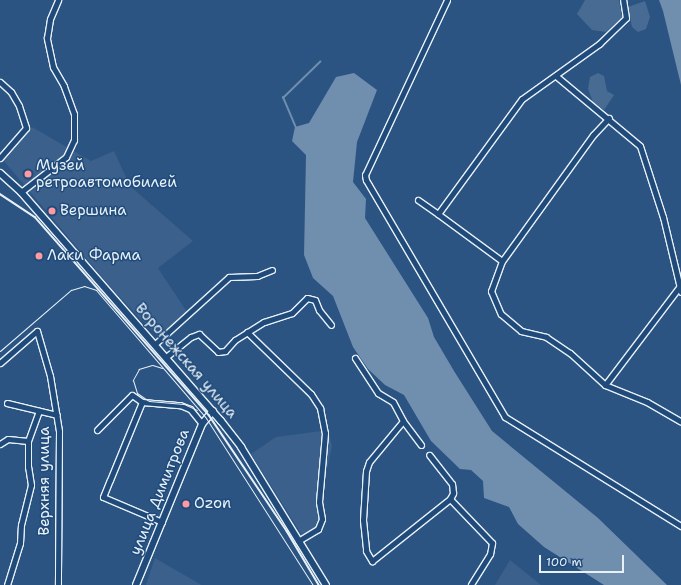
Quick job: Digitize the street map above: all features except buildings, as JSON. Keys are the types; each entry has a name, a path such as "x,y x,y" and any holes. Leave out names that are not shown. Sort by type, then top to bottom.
{"street":[{"path":"21,192 66,157 74,140 74,114 64,86 53,67 47,38 50,19 58,0"},
{"path":"447,0 365,175 366,180 505,417 681,526"},
{"path":"438,214 522,99 599,44 626,18 623,0"},
{"path":"556,76 609,118 640,146 663,217 680,289 605,385"},
{"path":"0,82 11,92 19,106 26,128 0,158"},
{"path":"609,118 593,135 502,261 491,291 501,314 522,331 546,338 570,353 605,385 647,402 681,422"},
{"name":"Воронежская улица","path":"0,173 21,192 213,411 241,447 326,585"},
{"path":"418,200 502,261"},
{"path":"154,344 229,277 257,276 272,270"},
{"path":"166,357 195,334 199,334 218,352 225,351 247,332 264,322 292,313 307,298 315,300 319,310 331,325"},
{"name":"Верхняя улица","path":"0,363 37,332 50,376 56,415 60,458 58,585"},
{"path":"247,332 311,394 320,408 325,433 319,502 322,519 318,529 298,541"},
{"path":"355,358 378,393 393,402 403,421 421,445"},
{"path":"97,430 132,395 142,402 180,405 190,409 202,424"},
{"path":"142,402 103,497 162,522"},
{"path":"7,403 56,415"},
{"path":"7,585 20,543 31,485 28,467 28,441 39,411"},
{"name":"улица Димитрова","path":"136,585 202,424 213,411"},
{"path":"403,421 369,462 366,471 363,520 366,551 372,561 450,499 453,494 452,484 429,455"},
{"path":"0,444 8,439 28,441"},
{"path":"450,499 492,543 490,554 471,585"}],"shaded area":[{"path":"585,0 619,0 622,17 606,32 592,30 577,14"},
{"path":"659,0 681,0 681,85 663,11"},
{"path":"645,1 650,17 646,29 638,32 632,27 628,7"},
{"path":"354,73 377,90 357,142 353,182 366,199 365,218 428,318 434,337 454,371 492,431 598,518 667,585 604,585 544,547 518,524 509,507 484,498 483,481 471,470 460,469 431,441 404,395 385,385 368,369 353,347 333,296 313,278 304,255 306,155 292,141 295,127 309,123 336,77"},
{"path":"598,73 604,76 607,91 614,95 604,110 593,102 588,89 590,77"},
{"path":"32,127 91,161 114,151 130,186 193,241 158,268 187,312 158,337 113,290 3,160"},
{"path":"328,430 332,446 323,488 325,518 323,529 305,540 251,454 276,437"},
{"path":"155,558 200,584 201,585 146,585"},
{"path":"510,560 541,585 495,585"}],"waterway":[{"path":"296,128 283,98 320,62"}],"tram line":[{"path":"0,351 71,290 84,286 96,290 206,418 313,585"},
{"path":"162,368 152,365 139,369 133,380 137,393 149,401 184,404 197,410"}],"railway":[{"path":"0,194 35,217 209,415 287,531 319,585"}],"place":[{"name":"Музей ретроавтомобилей","path":"28,174"},
{"name":"Вершина","path":"52,211"},
{"name":"Лаки Фарма","path":"39,256"},
{"name":"Ozon","path":"186,504"}]}
